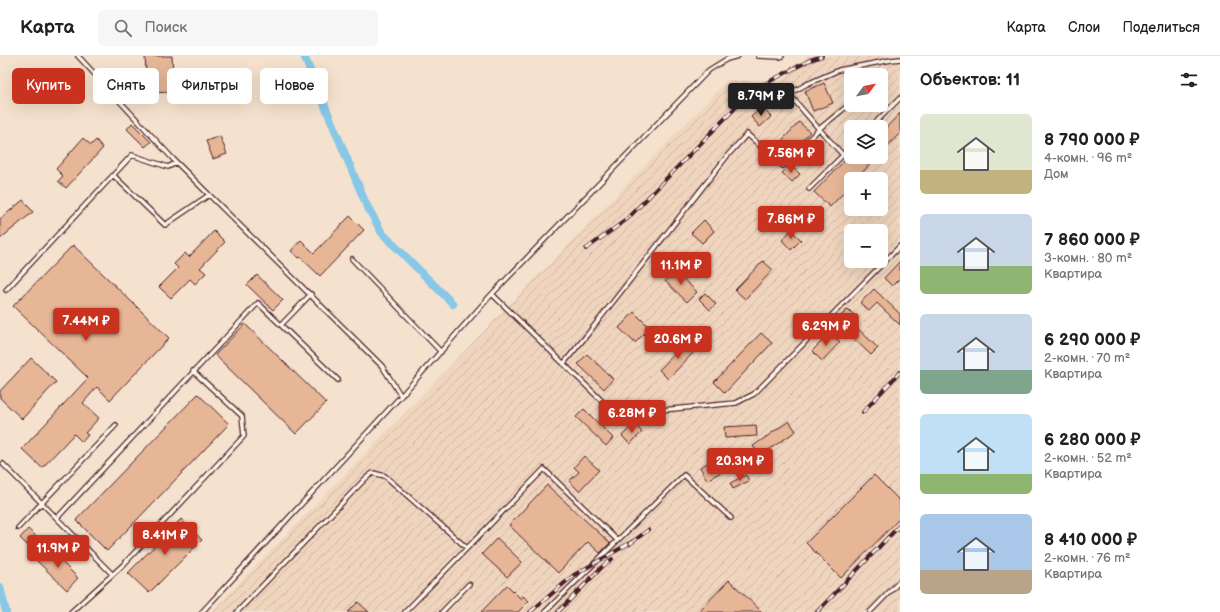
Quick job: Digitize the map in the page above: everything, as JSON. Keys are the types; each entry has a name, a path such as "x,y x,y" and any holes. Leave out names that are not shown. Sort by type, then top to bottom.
{"lane":[{"path":"78,56 176,163 382,366 401,396"},
{"path":"202,612 401,396 492,294 709,70 727,59 738,56"},
{"path":"758,56 782,56"},
{"path":"809,188 843,155 789,94 807,84 839,70 900,59"},
{"path":"888,110 900,98"},
{"path":"564,364 728,155 747,134 783,166 820,129 844,109"},
{"path":"878,120 886,112"},
{"path":"6,290 132,155 168,167 176,163"},
{"path":"113,175 165,225 209,195"},
{"path":"492,294 603,402 618,411 662,410 736,403 754,394 900,246"},
{"path":"352,259 441,352"},
{"path":"281,325 310,294"},
{"path":"57,518 258,303 338,380"},
{"path":"70,612 123,565 244,436 242,416 194,371"},
{"path":"18,528 116,425"},
{"path":"3,464 112,574"},
{"path":"405,612 544,469 617,540"},
{"path":"237,612 366,478 373,473 385,476 467,548"},
{"path":"545,612 684,475 731,518"},
{"path":"870,612 900,581"},
{"path":"442,612 469,584"}],"shaded area":[{"path":"807,56 900,56 900,612 211,612 728,80 780,83"}],"building":[{"path":"145,56 172,56 173,68 167,68 167,92 159,93 159,68 146,68"},
{"path":"824,83 833,103 813,111 805,91"},
{"path":"762,107 771,117 760,127 751,117"},
{"path":"900,113 900,133 888,146 888,126"},
{"path":"799,122 810,132 786,157 776,147"},
{"path":"132,123 151,142 145,147 127,129"},
{"path":"220,136 227,154 213,159 206,141"},
{"path":"83,138 91,145 96,140 103,148 66,188 58,181 63,176 56,169"},
{"path":"844,161 844,164 870,164 863,172 844,172 844,192 830,207 814,192"},
{"path":"790,165 800,174 792,182 782,173"},
{"path":"23,200 33,212 0,239 0,219"},
{"path":"350,216 364,230 320,276 300,257 299,258 291,251 301,240 314,253"},
{"path":"704,220 714,231 702,243 691,233"},
{"path":"791,230 801,240 791,250 782,240"},
{"path":"214,231 225,242 200,268 206,273 195,284 190,279 171,298 159,287 178,268 174,264 185,253 189,257"},
{"path":"73,245 169,338 110,400 97,387 83,403 99,418 85,433 88,435 82,442 74,434 42,468 22,449 88,378 13,306"},
{"path":"763,261 773,270 745,299 735,290"},
{"path":"900,261 900,278 892,286 884,278"},
{"path":"675,271 697,292 687,302 665,281"},
{"path":"257,275 283,300 273,310 247,285"},
{"path":"874,289 900,314 900,325 877,303 869,311 860,303"},
{"path":"705,293 716,304 710,310 699,299"},
{"path":"848,309 857,318 852,323 878,348 871,355 849,334 851,332 837,320"},
{"path":"634,312 650,328 635,343 619,328"},
{"path":"245,324 326,403 296,434 215,355"},
{"path":"761,333 772,343 725,393 714,382"},
{"path":"830,333 840,342 822,361 812,351"},
{"path":"688,340 697,349 668,379 659,370"},
{"path":"587,354 613,379 604,389 578,364"},
{"path":"31,358 56,382 22,419 0,398 0,391"},
{"path":"198,394 229,424 107,551 76,520"},
{"path":"584,409 613,438 606,446 576,417"},
{"path":"789,421 796,431 760,456 753,446"},
{"path":"634,424 642,432 630,444 622,436"},
{"path":"756,425 757,436 725,438 724,427"},
{"path":"732,450 739,462 707,480 700,467"},
{"path":"584,456 599,470 579,491 569,481 579,472 574,467"},
{"path":"746,475 749,481 733,489 730,483"},
{"path":"874,475 900,501 900,518 841,578 806,543"},
{"path":"547,485 610,543 600,553 588,542 558,573 509,525"},
{"path":"181,519 202,540 149,593 128,573"},
{"path":"28,529 41,541 32,550 20,538"},
{"path":"497,538 522,562 507,577 482,554"},
{"path":"49,549 78,578 67,590 37,561"},
{"path":"729,580 762,612 698,612"},
{"path":"507,585 521,599 523,596 529,601 518,612 481,612"},
{"path":"358,602 369,612 348,612"}],"waterway":[{"path":"304,56 366,204 382,233 453,304"},
{"path":"0,587 6,612"}],"railway":[{"path":"586,249 626,220 736,107 759,87 810,60 822,56"},
{"path":"863,412 900,372"},
{"path":"817,612 900,525"},
{"path":"630,544 648,530"},
{"path":"530,612 574,575 635,540"},
{"path":"558,612 602,567 612,559"}]}
